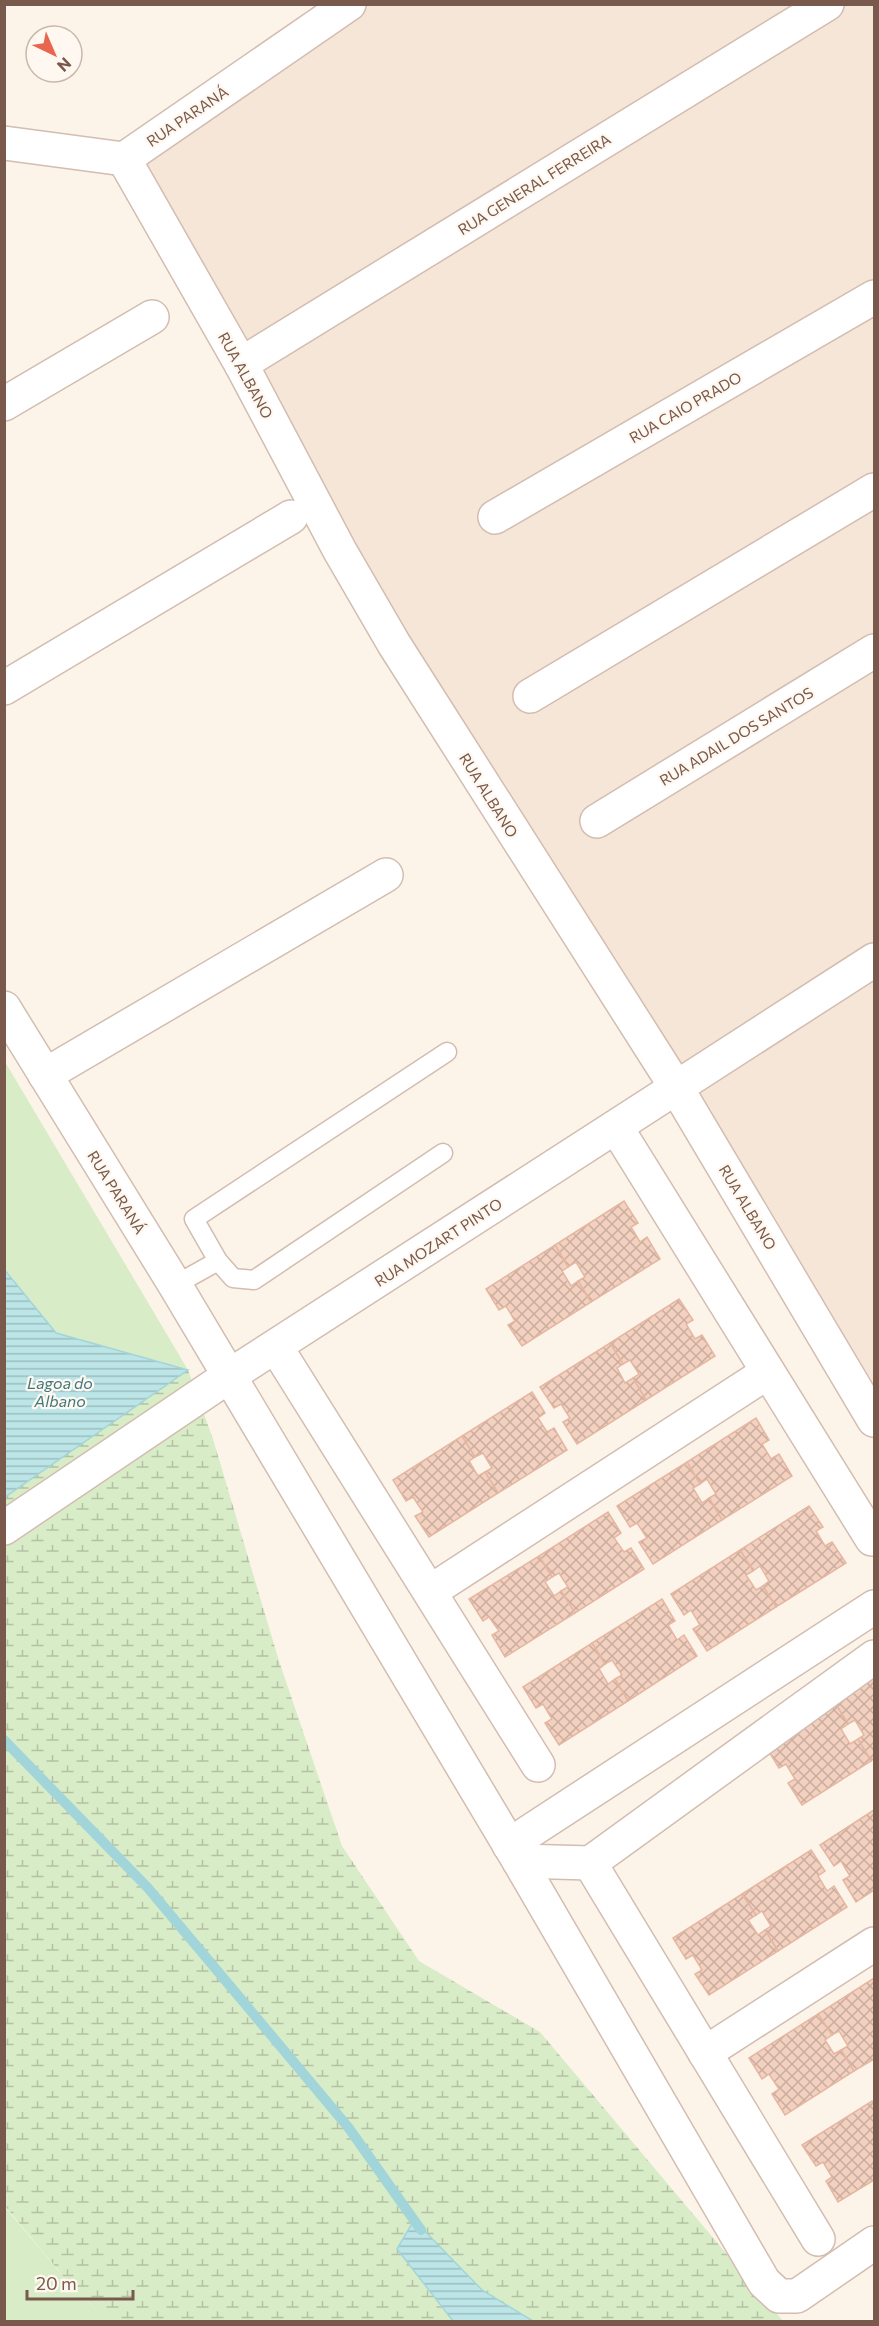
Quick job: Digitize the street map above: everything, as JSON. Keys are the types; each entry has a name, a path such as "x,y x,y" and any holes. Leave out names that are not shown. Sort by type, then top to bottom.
{"street":[{"name":"RUA PARANÁ","path":"124,159 349,4"},
{"name":"RUA GENERAL FERREIRA","path":"242,364 827,4"},
{"path":"4,142 124,159"},
{"name":"RUA ALBANO","path":"124,159 242,364 340,551 394,644 676,1087 874,1420"},
{"name":"RUA CAIO PRADO","path":"495,517 874,297"},
{"path":"4,404 152,317"},
{"path":"530,696 874,490"},
{"path":"4,688 291,517"},
{"name":"RUA ADAIL DOS SANTOS","path":"597,820 874,651"},
{"path":"45,1075 386,875"},
{"name":"RUA MOZART PINTO","path":"4,1528 229,1376 874,960"},
{"name":"RUA PARANÁ","path":"4,1008 175,1285 514,1853 764,2282 779,2296 796,2296 874,2243"},
{"path":"616,1127 872,1539"},
{"path":"276,1347 538,1765"},
{"path":"431,1591 768,1372"},
{"path":"514,1853 874,1608"},
{"path":"514,1853 590,1863 874,1657"},
{"path":"590,1863 818,2239"},
{"path":"705,2053 874,1944"}],"lane":[{"path":"442,1153 254,1280 233,1278 218,1261 194,1219 447,1052"},
{"path":"175,1285 218,1261"}],"shaded area":[{"path":"349,5 874,5 874,1420 124,159"}],"green space":[{"path":"4,1060 188,1370 56,1333 5,1269"},
{"path":"188,1370 213,1439 279,1661 342,1846 419,1961 540,2032 783,2321 533,2321 482,2290 414,2221 397,2249 453,2321 108,2321 72,2287 5,2206 4,1497"},
{"path":"4,2206 72,2287 108,2321 5,2321"}],"water":[{"name":"Lagoa do Albano","path":"4,1269 56,1333 188,1370 5,1497"},
{"path":"414,2220 482,2290 533,2321 453,2321 397,2249"}],"building":[{"path":"624,1201 638,1223 631,1227 640,1242 647,1237 660,1259 591,1302 578,1281 585,1277 576,1262 568,1267 555,1245"},
{"path":"555,1245 568,1267 562,1271 571,1286 578,1281 591,1302 522,1346 508,1325 515,1321 506,1306 499,1310 486,1289"},
{"path":"679,1299 693,1320 686,1324 695,1339 702,1335 715,1356 646,1400 633,1378 639,1374 630,1360 623,1364 610,1343"},
{"path":"610,1343 623,1364 617,1368 625,1383 633,1378 646,1400 577,1444 563,1422 570,1418 561,1404 554,1408 540,1387"},
{"path":"532,1392 545,1413 538,1418 547,1432 554,1428 567,1450 498,1493 485,1472 492,1468 483,1453 475,1457 462,1436"},
{"path":"756,1418 769,1440 762,1444 771,1459 779,1454 792,1476 722,1520 709,1498 716,1494 707,1479 700,1484 687,1462"},
{"path":"462,1436 475,1457 469,1461 478,1476 485,1472 498,1493 429,1537 415,1516 423,1512 413,1497 406,1501 393,1480"},
{"path":"687,1462 700,1484 693,1488 702,1503 709,1498 722,1520 653,1564 639,1542 647,1538 637,1523 630,1527 617,1506"},
{"path":"809,1506 823,1527 816,1531 825,1546 832,1542 846,1563 776,1607 763,1586 769,1581 760,1566 753,1571 740,1550"},
{"path":"608,1512 621,1533 614,1538 624,1552 631,1548 644,1569 575,1613 561,1591 568,1587 559,1573 552,1577 539,1556"},
{"path":"740,1550 753,1571 746,1575 756,1590 763,1586 776,1607 707,1651 693,1629 700,1625 691,1610 684,1615 671,1594"},
{"path":"539,1556 552,1577 545,1582 554,1596 561,1591 575,1613 505,1657 492,1635 499,1631 489,1617 483,1621 469,1599"},
{"path":"662,1599 675,1621 668,1625 677,1640 684,1635 697,1656 628,1701 615,1679 622,1675 612,1660 605,1664 592,1643"},
{"path":"592,1643 605,1664 599,1669 608,1684 615,1679 628,1701 559,1745 545,1723 552,1719 543,1704 536,1708 523,1687"},
{"path":"874,1678 874,1758 871,1761 858,1739 864,1735 855,1720 848,1724 835,1703"},
{"path":"835,1703 848,1724 841,1729 850,1744 858,1739 871,1761 802,1805 788,1783 795,1779 786,1764 779,1768 766,1747"},
{"path":"874,1810 874,1890 856,1902 843,1880 850,1876 841,1861 834,1866 820,1845"},
{"path":"811,1850 825,1871 818,1876 827,1891 834,1886 847,1907 778,1951 765,1930 771,1926 762,1911 756,1915 742,1894"},
{"path":"742,1894 756,1915 748,1920 758,1935 765,1930 778,1951 709,1995 695,1974 702,1970 693,1955 686,1959 673,1938"},
{"path":"874,1978 874,2059 854,2071 841,2050 848,2046 839,2031 832,2035 818,2014"},
{"path":"818,2014 832,2035 825,2040 834,2054 841,2050 854,2071 785,2115 772,2094 779,2089 769,2074 762,2079 749,2058"},
{"path":"872,2101 874,2105 874,2180 838,2202 826,2181 832,2177 823,2162 816,2166 802,2145"}],"waterway":[{"path":"4,1740 148,1888 348,2127 421,2230"}]}
